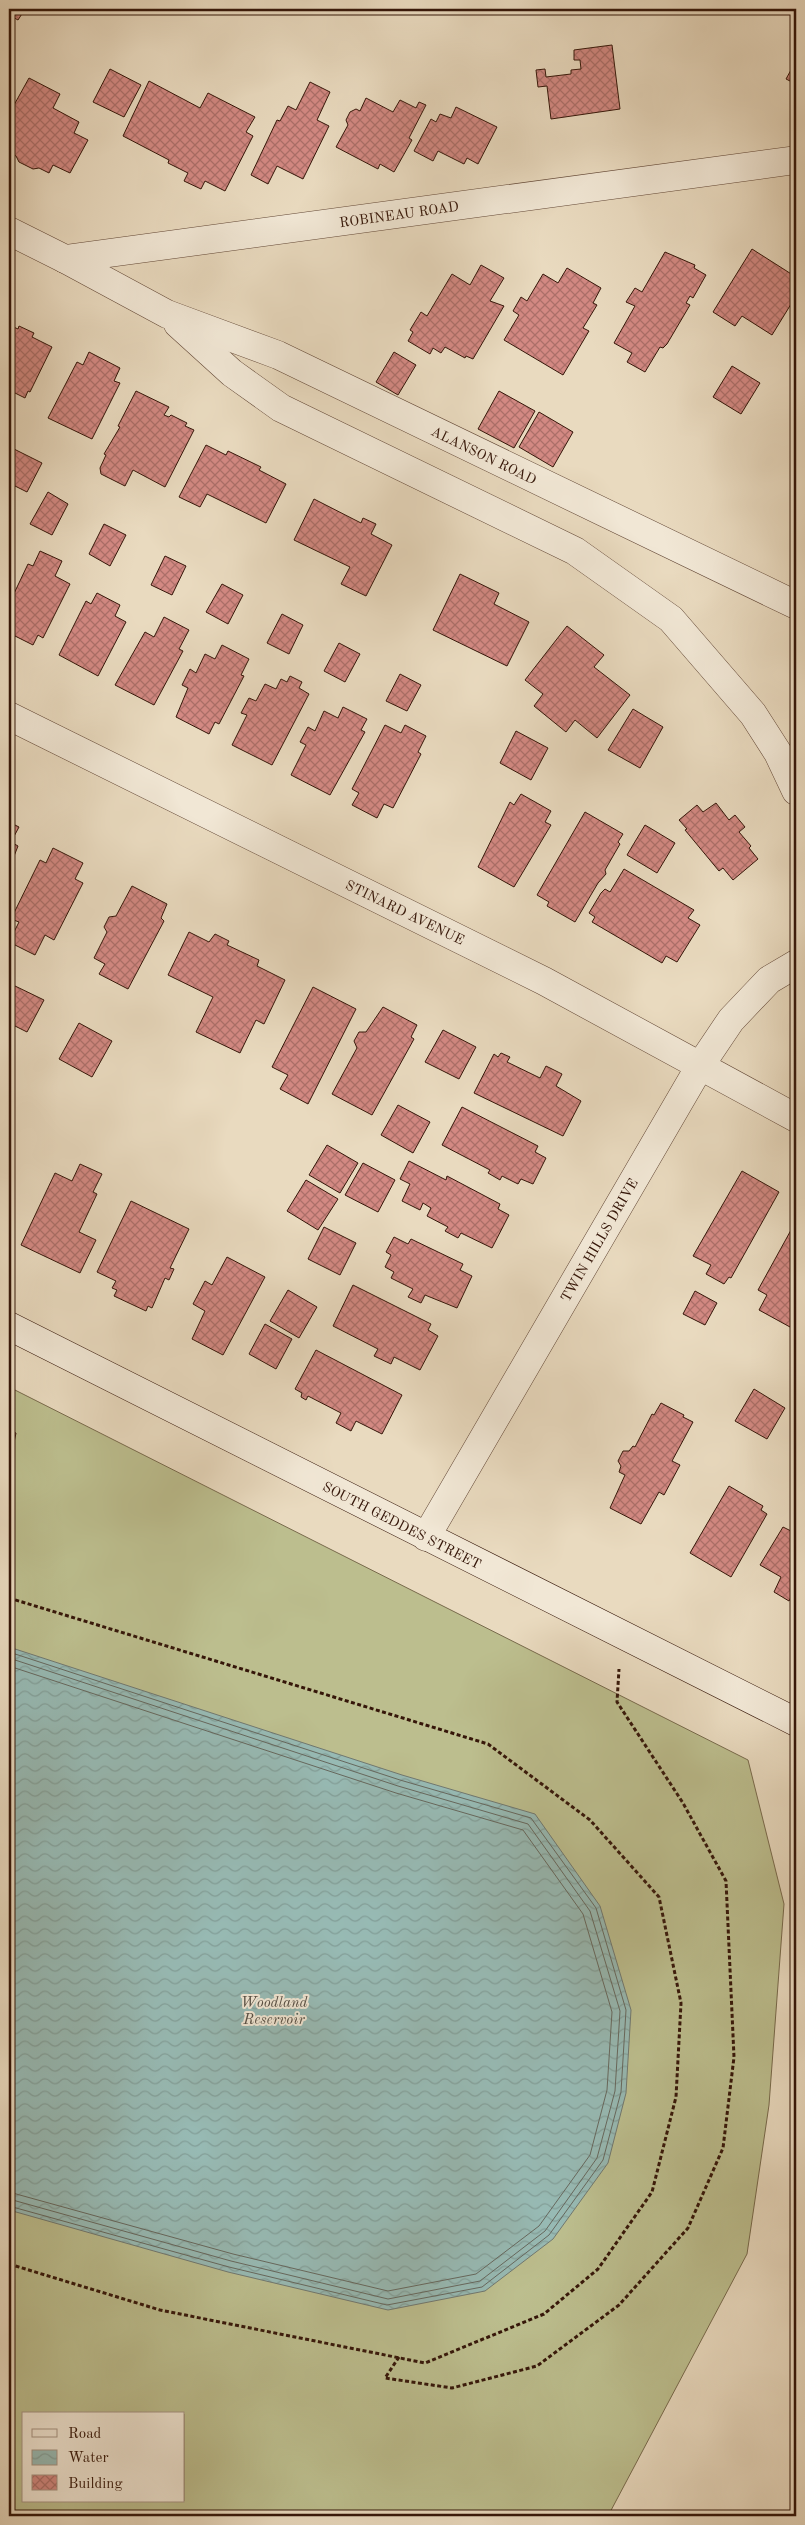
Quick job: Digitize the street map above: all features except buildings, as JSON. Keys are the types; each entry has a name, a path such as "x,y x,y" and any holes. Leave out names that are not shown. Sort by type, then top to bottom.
{"street":[{"name":"ROBINEAU ROAD","path":"64,259 796,160"},
{"path":"9,231 64,259"},
{"name":"ALANSON ROAD","path":"64,259 167,314 278,355 796,605"},
{"name":"ALANSON ROAD","path":"167,314 232,373 281,408 575,551 671,619 753,714 778,753 796,790"},
{"name":"STINARD AVENUE","path":"9,716 544,980 796,1118"},
{"name":"TWIN HILLS DRIVE","path":"426,1537 700,1066 731,1020 769,980 796,964"},
{"name":"SOUTH GEDDES STREET","path":"9,1326 796,1722"}],"path":[{"path":"9,1598 488,1744 590,1820 659,1897 681,2004 676,2097 652,2192 598,2269 544,2314 425,2363 160,2310 9,2264"},
{"path":"399,2358 385,2378 452,2388 537,2366 619,2305 688,2228 723,2148 734,2057 726,1881 684,1803 617,1702 622,1635"}],"green space":[{"path":"9,1387 748,1760 784,1904 769,2105 747,2254 608,2516 9,2516"}],"water":[{"name":"Woodland Reservoir","path":"9,1647 402,1775 535,1814 600,1906 631,2010 626,2093 608,2163 553,2239 485,2291 388,2310 228,2272 9,2210"}]}
